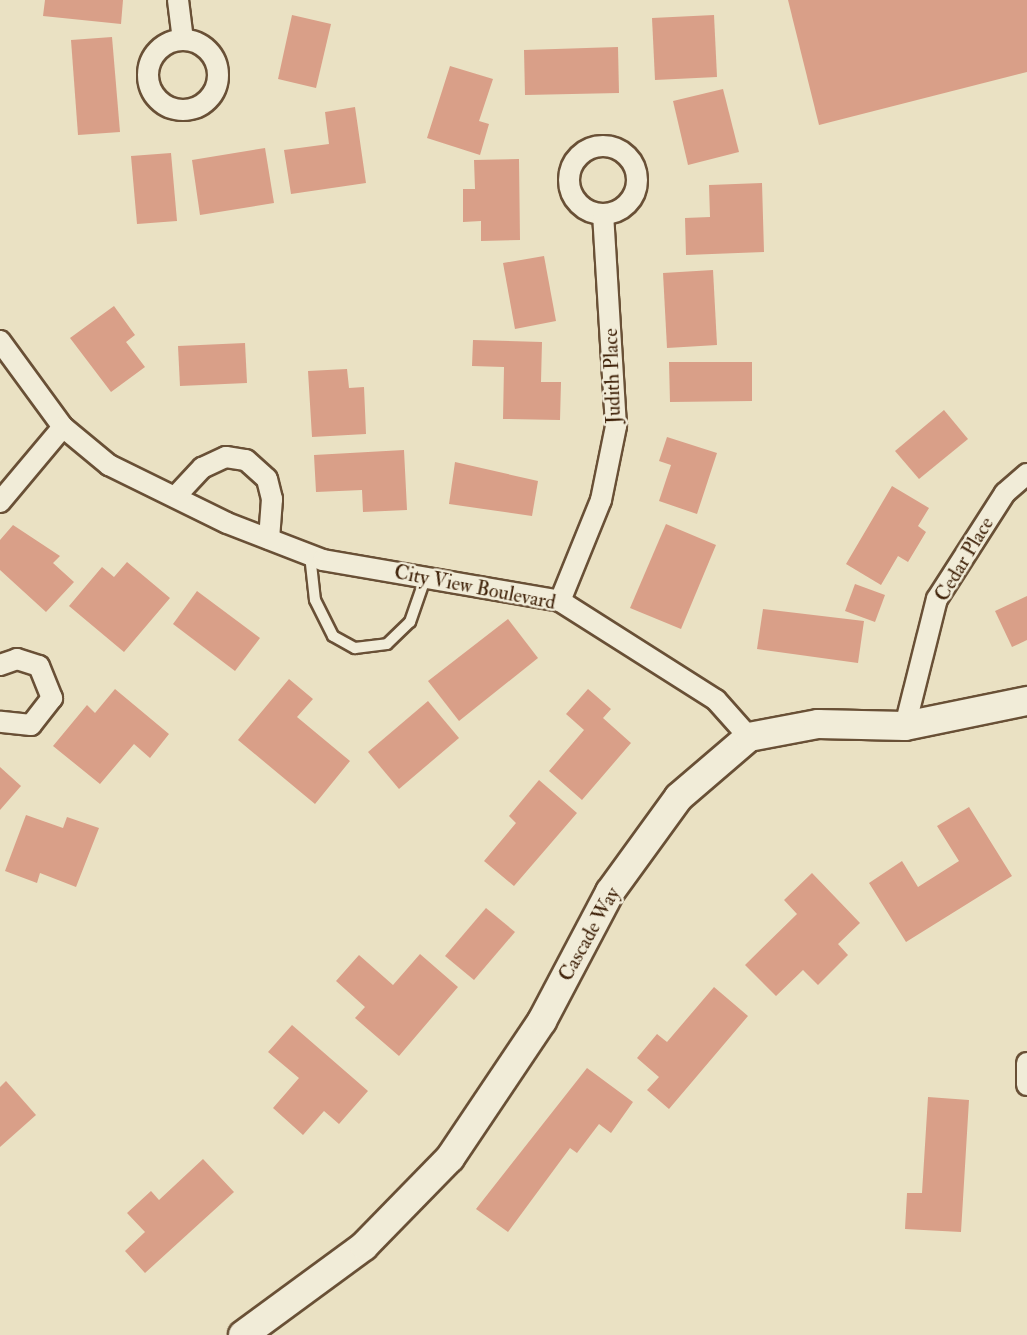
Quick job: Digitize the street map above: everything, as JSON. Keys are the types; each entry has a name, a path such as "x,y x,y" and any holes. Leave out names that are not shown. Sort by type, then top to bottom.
{"street":[{"path":"178,0 183,39"},
{"name":"Judith Place","path":"560,601 601,500 616,426 603,214"},
{"name":"City View Boulevard","path":"0,341 63,428 109,465 175,497 310,555 560,601 716,700 749,737"},
{"path":"0,502 63,428"},
{"path":"175,497 202,468 226,457 246,460 267,479 272,499 269,539"},
{"name":"Cedar Place","path":"905,726 937,599 1005,493 1027,474"},
{"path":"0,665 17,659 39,666 52,698 32,725 0,722"},
{"name":"Cascade Way","path":"243,1335 364,1246 450,1158 542,1021 610,892 679,797 749,737 818,724 905,726 1027,700"},
{"path":"1027,1063 1027,1085"}],"lane":[{"path":"310,555 319,609 333,636 355,648 387,645 410,622 426,576"}],"building":[{"path":"45,0 123,0 121,24 43,16"},
{"path":"788,0 1027,0 1027,72 819,125"},
{"path":"292,15 331,24 316,88 278,79"},
{"path":"714,15 717,77 655,80 652,18"},
{"path":"112,37 120,132 78,135 71,40"},
{"path":"618,47 619,93 525,95 524,50"},
{"path":"450,66 493,79 479,121 489,124 480,155 427,138"},
{"path":"723,89 739,152 688,165 673,101"},
{"path":"355,107 366,183 291,194 284,150 329,144 325,112"},
{"path":"265,148 274,203 200,215 192,160"},
{"path":"171,153 177,221 137,224 131,156"},
{"path":"519,159 520,240 481,241 481,221 463,222 463,189 475,189 474,160"},
{"path":"762,183 764,252 686,255 685,218 710,217 709,185"},
{"path":"544,256 556,321 515,329 503,263"},
{"path":"713,270 717,345 667,348 663,273"},
{"path":"114,306 135,335 126,342 145,367 111,392 70,338"},
{"path":"473,340 542,342 541,382 561,382 560,420 503,419 504,367 472,366"},
{"path":"245,343 247,383 180,386 178,346"},
{"path":"669,362 752,362 752,401 670,402"},
{"path":"347,369 349,388 364,387 366,434 312,437 308,371"},
{"path":"944,410 968,439 919,479 895,451"},
{"path":"667,437 717,453 697,514 659,501 671,465 659,461"},
{"path":"404,450 407,510 363,512 362,490 316,492 314,455"},
{"path":"455,462 538,481 532,516 449,504"},
{"path":"892,486 929,508 918,526 926,532 908,562 898,556 881,585 846,564"},
{"path":"666,524 716,545 681,629 630,608"},
{"path":"13,525 60,556 53,563 74,582 46,612 0,570 0,540"},
{"path":"127,562 170,598 124,652 69,606 102,567 114,577"},
{"path":"855,584 885,595 875,622 845,611"},
{"path":"197,591 260,638 235,671 173,624"},
{"path":"1027,596 1027,640 1012,647 995,611"},
{"path":"763,609 864,621 858,663 757,649"},
{"path":"508,619 538,658 459,721 428,681"},
{"path":"289,679 313,699 297,717 350,761 315,804 238,740"},
{"path":"115,689 169,734 150,758 134,744 100,784 53,746 87,705 95,713"},
{"path":"588,689 611,709 603,718 631,743 582,800 549,771 584,730 566,714"},
{"path":"428,701 459,738 399,789 368,752"},
{"path":"0,767 21,786 0,810"},
{"path":"539,780 577,813 514,886 484,861 516,823 509,816"},
{"path":"969,807 1012,876 906,942 869,883 902,861 918,887 959,861 937,826"},
{"path":"26,815 63,828 67,817 99,828 76,887 40,873 37,883 5,871"},
{"path":"812,873 860,923 838,944 848,955 818,985 803,970 776,996 745,965 797,914 784,900"},
{"path":"486,908 515,932 474,980 445,956"},
{"path":"420,954 458,987 399,1056 355,1018 365,1007 336,981 359,955 393,985"},
{"path":"714,987 748,1016 669,1109 647,1090 659,1077 637,1058 657,1034 667,1042"},
{"path":"292,1025 368,1091 339,1124 324,1111 303,1135 273,1108 299,1078 268,1052"},
{"path":"587,1068 633,1102 611,1133 599,1124 577,1153 570,1148 508,1232 476,1209"},
{"path":"6,1081 36,1115 0,1147 0,1087"},
{"path":"928,1097 969,1100 961,1232 905,1229 907,1193 922,1193"},
{"path":"203,1159 234,1192 145,1273 125,1251 145,1232 127,1213 151,1191 159,1200"}]}
